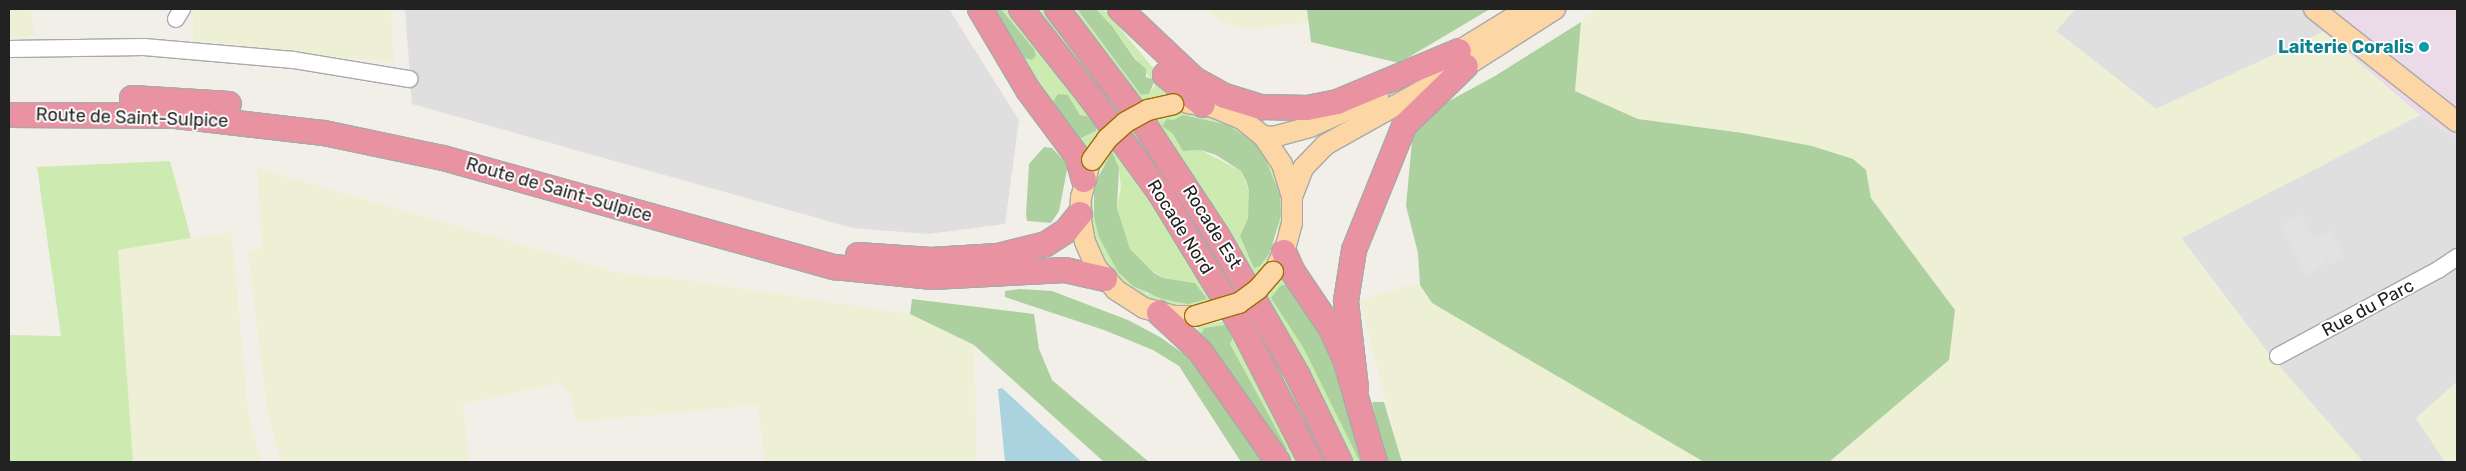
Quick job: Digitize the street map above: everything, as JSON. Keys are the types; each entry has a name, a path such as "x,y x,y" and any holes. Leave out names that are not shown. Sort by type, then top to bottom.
{"highway":[{"path":"980,9 1033,97 1088,170"},
{"name":"Rocade Nord","path":"1021,9 1090,94 1160,193 1243,329 1311,462"},
{"name":"Rocade Est","path":"1058,9 1144,124 1200,207 1266,318 1340,462"},
{"path":"1111,9 1165,75 1203,104"},
{"path":"1120,9 1194,79 1225,96 1262,107 1307,108 1337,102 1462,59"},
{"path":"1375,462 1356,388 1346,301 1354,250 1404,126 1462,59"},
{"name":"Route de Saint-Sulpice","path":"9,99 177,99 324,116 445,142 804,244 875,257 962,259 1016,252 1056,239 1080,214"},
{"name":"Route de Saint-Sulpice","path":"9,115 176,116 324,133 443,158 834,267 932,277 1065,270 1105,278"},
{"path":"1279,262 1293,272 1330,327 1356,388"},
{"path":"1159,313 1200,351 1278,462"}],"main road":[{"path":"1292,197 1303,168 1325,145 1462,59 1527,9"},
{"path":"1263,136 1293,133 1339,115 1462,59 1555,9"},
{"path":"2314,9 2457,122"},
{"path":"1173,104 1203,104 1234,115 1263,136 1282,164 1292,197 1292,223 1279,262 1258,289 1239,303 1195,316 1159,313 1129,300 1105,278 1084,242 1080,214 1088,170 1107,139 1126,122 1148,110 1173,104"}],"street":[{"path":"9,48 144,47 293,60 410,79"},
{"name":"Rue du Parc","path":"2278,356 2438,270 2457,257"}],"shaded area":[{"path":"405,9 949,9 1019,120 1005,224 928,234 853,228 412,104"},
{"path":"2075,9 2341,9 2323,32 2156,109 2056,31"},
{"path":"2341,9 2457,9 2457,140 2420,115 2323,32"},
{"path":"2420,115 2457,140 2457,382 2416,418 2447,461 2363,462 2273,359 2181,238"},
{"path":"2300,214 2326,261 2307,277 2280,225"},
{"path":"2331,230 2345,256 2329,265 2315,238"}],"green space":[{"path":"9,9 30,9 35,35 9,39"},
{"path":"193,9 391,9 394,63 193,40"},
{"path":"992,9 1015,46 1034,49 1001,9 1007,9 1101,128 1087,148 1084,149 1059,121","holes":["1068,95 1080,115 1087,116 1097,126 1089,133 1059,116 1057,108"]},
{"path":"992,9 1001,9 1034,49 1036,56 1032,60 1021,57"},
{"path":"1032,9 1047,9 1124,110 1115,116"},
{"path":"1072,9 1077,9 1141,95 1149,94 1155,85 1112,26 1096,9 1104,9 1169,87 1167,94 1142,101"},
{"path":"1077,9 1096,9 1112,26 1135,59 1146,69 1146,77 1155,80 1149,94 1141,95"},
{"path":"1205,9 1307,9 1309,22 1255,29 1229,26"},
{"path":"1307,9 1490,9 1399,63 1311,42"},
{"path":"1598,9 2075,9 2056,31 2156,109 2323,32 2420,115 2181,238 2273,359 2363,462 1829,462 1949,360 1955,310 1871,198 1866,170 1812,146 1743,133 1638,119 1575,91 1581,22"},
{"path":"1581,22 1575,91 1638,119 1743,133 1812,146 1853,159 1866,170 1871,198 1955,310 1949,360 1829,462 1704,462 1432,303 1420,285 1418,253 1406,206 1414,120 1495,76"},
{"path":"1058,94 1068,95 1080,115 1087,116 1097,126 1096,131 1081,138 1075,135 1059,116 1053,102"},
{"path":"1180,111 1203,113 1241,128 1266,153 1282,186 1283,223 1271,256 1255,277 1155,120","holes":["1172,133 1262,153 1279,195 1278,234 1270,253 1260,266 1240,236 1248,218 1250,203 1249,191 1241,171 1201,150 1183,151"]},
{"path":"1183,115 1228,125 1253,142 1263,153 1280,195 1281,215 1270,253 1260,266 1254,268 1240,236 1248,218 1249,191 1241,171 1216,155 1201,150 1183,151 1172,133 1162,126 1167,119 1173,120"},
{"path":"1137,127 1242,289 1233,295 1128,133"},
{"path":"1114,146 1215,302 1206,307 1168,307 1139,296 1110,273 1094,246 1088,203 1099,167","holes":["1110,158 1119,170 1121,187 1117,208 1130,249 1138,261 1163,278 1195,283 1206,299 1147,294 1118,271 1094,217 1093,195 1098,173"]},
{"path":"1044,147 1052,148 1068,165 1059,211 1051,223 1027,221 1026,215 1029,164"},
{"path":"1112,152 1119,168 1117,208 1130,249 1154,273 1163,278 1195,283 1207,299 1188,304 1162,299 1133,286 1118,272 1099,237 1094,217 1094,184"},
{"path":"170,161 191,238 118,250 133,462 9,462 9,335 61,336 37,167"},
{"path":"257,168 623,274 679,279 910,314 974,345 977,462 764,462 758,405 577,422 570,396 560,383 463,404 470,462 281,462 267,412 248,252 262,247"},
{"path":"232,232 248,411 262,462 133,462 118,250"},
{"path":"1285,276 1369,462 1352,462 1266,296"},
{"path":"1288,284 1339,367 1366,462 1360,462 1303,347 1271,298 1280,286"},
{"path":"1409,285 1420,285 1432,303 1704,462 1402,462 1360,301"},
{"path":"1020,289 1052,291 1128,320 1160,337 1191,359 1262,462 1241,462 1179,366 1153,350 1104,330 1005,297 1005,291"},
{"path":"912,299 1034,314 1039,349 1052,380 1149,462 1104,462 974,345 910,314"},
{"path":"1252,308 1330,462 1318,462 1242,313"},
{"path":"1225,321 1249,364 1298,462 1287,462 1197,331 1199,326","holes":["1205,328 1232,337 1230,344 1258,398"]},
{"path":"1226,325 1233,337 1230,344 1287,449 1285,451 1201,335 1204,328"},
{"path":"2457,382 2457,462 2445,462 2416,418"},
{"path":"1372,402 1384,402 1402,462 1386,462"}],"water":[{"path":"1002,388 1082,462 1005,462 998,389"}],"place":[{"name":"Laiterie Coralis","path":"2424,47"}]}
